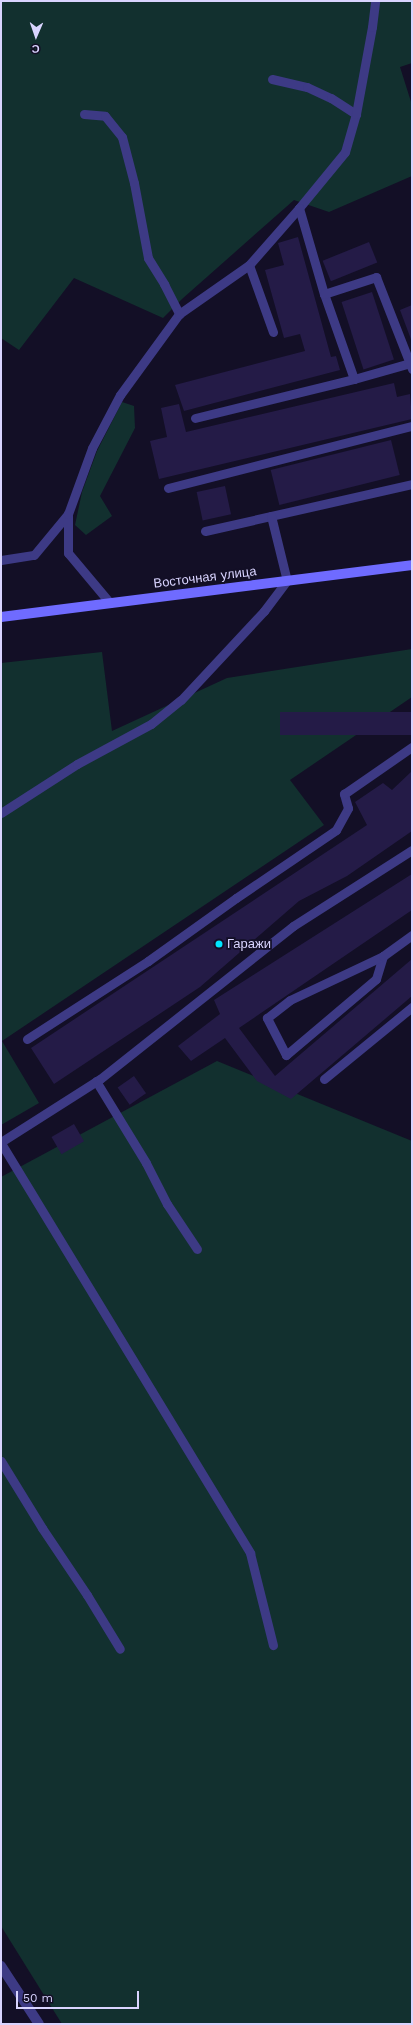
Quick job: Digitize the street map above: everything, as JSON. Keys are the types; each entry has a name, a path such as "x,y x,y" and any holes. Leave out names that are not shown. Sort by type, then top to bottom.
{"main road":[{"name":"Восточная улица","path":"1,617 412,565"}],"street":[{"path":"1,1966 39,2024"}],"lane":[{"path":"1,560 34,555 68,514 92,448 120,396 179,314 249,266 345,152 356,114 372,27 375,1"},
{"path":"272,79 307,86 331,98 356,114"},
{"path":"84,114 105,116 122,137 134,183 148,258 164,284 179,314"},
{"path":"299,208 324,294 354,379"},
{"path":"249,266 273,332"},
{"path":"195,418 411,366 376,277 324,294"},
{"path":"168,488 412,426"},
{"path":"205,531 412,484"},
{"path":"68,514 68,553 110,603"},
{"path":"1,813 77,764 151,724 181,700 264,611 287,581 271,516"},
{"path":"26,1040 148,961 236,898 336,830 348,808 344,794 412,747"},
{"path":"273,1644 250,1553 1,1142 96,1081 293,926 412,850"},
{"path":"383,956 376,979 286,1055 267,1018 290,1000 383,956 412,936"},
{"path":"324,1079 412,1007"},
{"path":"96,1081 146,1163 167,1204 196,1249"},
{"path":"1,1461 120,1649"}],"green space":[{"path":"1,1 412,1 412,63 400,67 412,105 412,176 329,212 294,200 182,299 163,318 74,278 19,350 1,338"},
{"path":"122,402 134,406 135,428 100,496 112,516 86,535 75,525 82,492 97,451"},
{"path":"412,649 412,697 290,780 324,825 2,1041 39,1103 1,1125 1,663 102,652 112,731 227,678"},
{"path":"217,1061 412,1141 412,2024 62,2024 1,1926 1,1177"}],"building":[{"path":"298,237 331,357 336,356 340,370 184,411 175,385 305,351 300,334 284,338 265,270 284,265 278,243"},
{"path":"369,242 377,262 331,281 323,261"},
{"path":"372,292 394,360 364,369 342,302"},
{"path":"412,305 412,342 400,310"},
{"path":"394,383 397,397 410,394 412,419 159,479 150,441 167,437 161,408 179,404 186,432"},
{"path":"391,440 400,475 279,505 271,470"},
{"path":"225,486 231,514 203,520 197,492"},
{"path":"280,712 412,712 412,735 280,735"},
{"name":"Гаражи","path":"412,771 412,831 347,876 299,901 200,987 54,1084 31,1048 367,825 355,802 383,783 392,790"},
{"path":"412,874 412,910 239,1028 275,1076 412,959 412,996 291,1099 257,1081 225,1038 191,1061 178,1046 220,1014 214,1000"},
{"path":"134,1076 146,1093 130,1105 118,1087"},
{"path":"74,1124 84,1141 61,1154 51,1137"}],"place":[{"name":"Гаражи","path":"219,944"}]}
